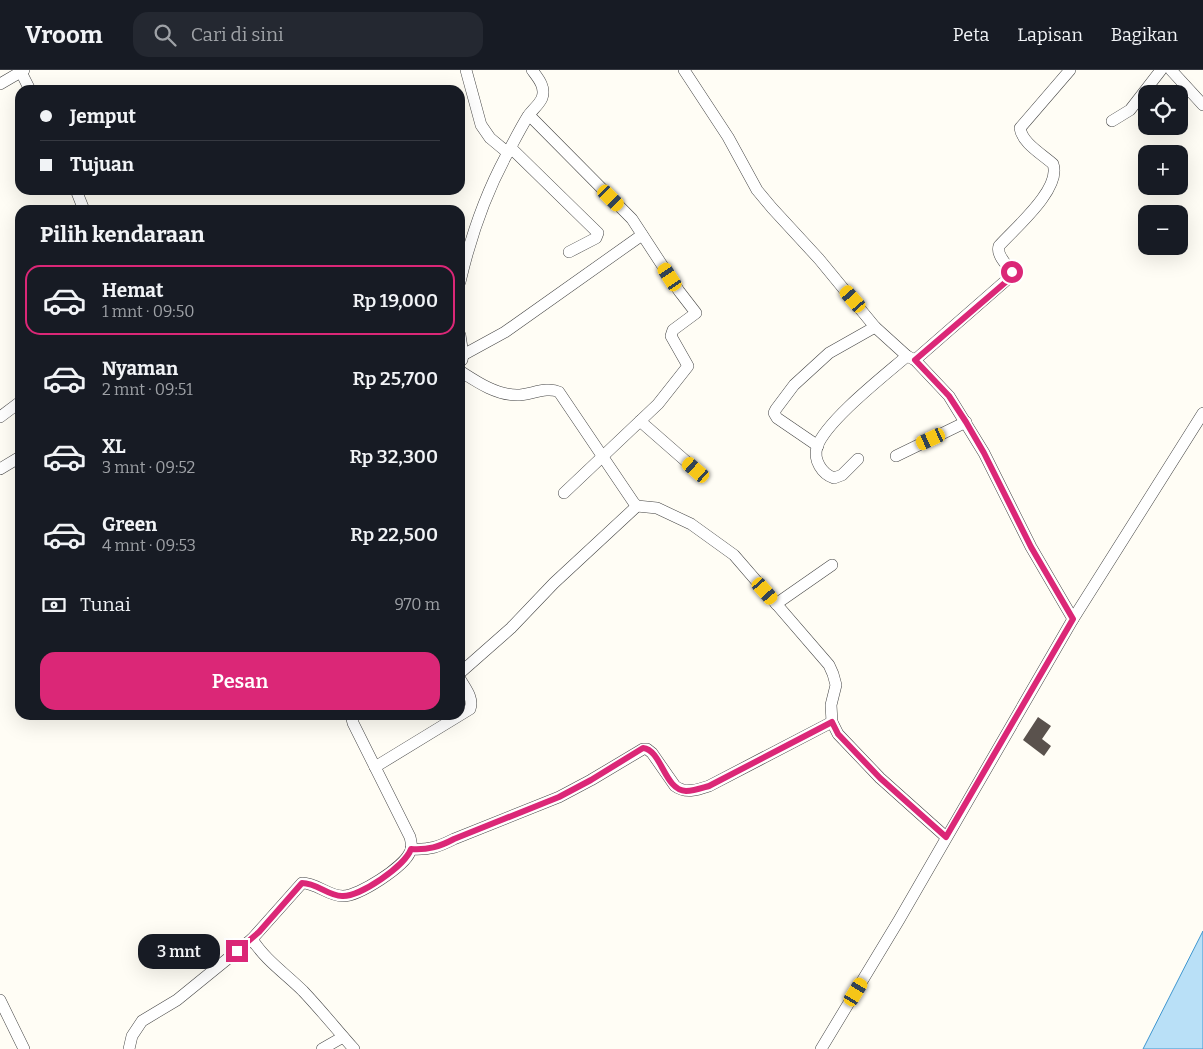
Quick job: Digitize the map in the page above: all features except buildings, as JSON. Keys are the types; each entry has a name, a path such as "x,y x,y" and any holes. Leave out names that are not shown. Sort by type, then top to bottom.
{"street":[{"path":"466,70 481,125 490,138 509,150 598,234 596,238 569,252"},
{"path":"465,263 478,219 509,150 542,98 541,83 532,70"},
{"path":"684,70 728,137 757,190 875,327 911,358 949,396 984,453 1031,547 1073,619"},
{"path":"858,459 842,475 834,478 828,476 819,464 816,456 818,446 826,432 846,410 1010,277 1012,272 999,254 999,246 1030,214 1051,183 1055,169 1053,164 1026,141 1021,134 1020,128 1070,70"},
{"path":"1112,121 1130,110 1160,70"},
{"path":"1171,70 1203,105"},
{"path":"0,84 22,71 28,85"},
{"path":"529,116 632,219 696,314 673,330 670,336 688,366 658,404 564,493"},
{"path":"465,354 505,332 642,235"},
{"path":"818,446 776,418 774,412 794,386 829,354 875,327"},
{"path":"465,374 483,385 505,393 516,395 547,390 559,392 637,506"},
{"path":"0,417 15,406"},
{"path":"821,1049 1073,619 1203,413"},
{"path":"640,421 696,470"},
{"path":"896,456 966,422"},
{"path":"0,468 15,460"},
{"path":"465,669 511,628 554,583 637,506 657,508 698,529 734,555 829,665 836,685 831,705 832,722 838,734 880,778 946,837"},
{"path":"776,604 832,566"},
{"path":"465,688 472,703 470,709 465,712"},
{"path":"129,1049 132,1036 142,1021 177,1000 252,939 302,883 315,885 332,894 342,896 352,894 388,875 407,858 411,849 410,836 352,720"},
{"path":"375,767 452,720"},
{"path":"411,849 425,850 438,847 559,797 643,748 652,753 675,786 680,790 692,790 709,786 832,722"},
{"path":"252,939 261,954 292,980 320,1008 354,1049"},
{"path":"1,1003 24,1049"},
{"path":"322,1049 343,1037"}],"water":[{"path":"1203,931 1203,1049 1143,1049"}],"route":[{"path":"237,951 259,932 302,883 315,885 332,894 342,896 352,894 388,875 407,858 411,849 425,850 438,847 559,797 643,748 652,753 675,786 680,790 698,790 747,767 832,722 838,734 880,778 946,837 1073,619 1031,547 984,453 966,422 949,396 915,360 1007,281 1012,272"}]}
